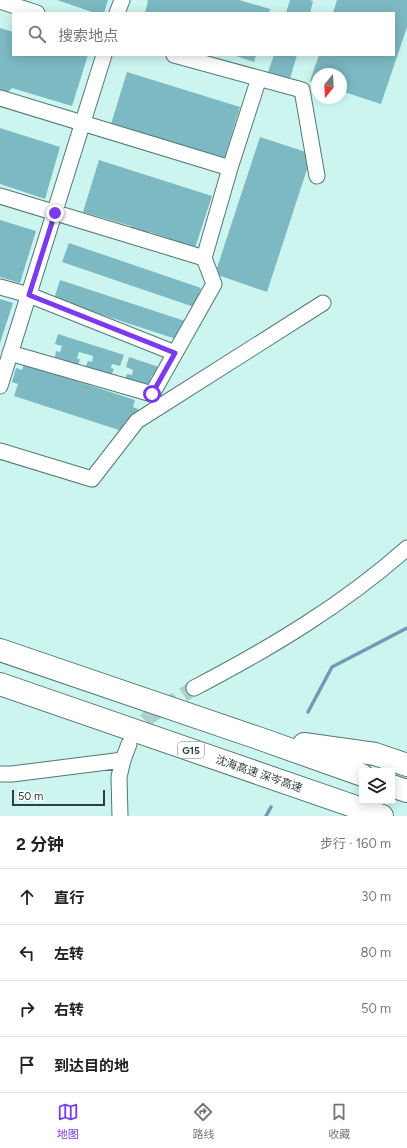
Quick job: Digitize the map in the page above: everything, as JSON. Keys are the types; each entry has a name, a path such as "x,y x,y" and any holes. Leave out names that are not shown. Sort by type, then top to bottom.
{"highway":[{"path":"0,650 359,774"},
{"name":"沈海高速 深岑高速","path":"0,684 382,816"},
{"path":"258,738 375,754 407,765"},
{"path":"395,787 407,791"}],"street":[{"path":"117,12 122,0"},
{"path":"0,1 34,12"},
{"path":"1,377 29,295 104,56"},
{"path":"178,56 302,90 317,176"},
{"path":"10,353 152,394 214,284 204,258 230,168 259,78"},
{"path":"0,98 230,168"},
{"path":"0,196 204,258"},
{"path":"0,286 29,295 175,353"},
{"path":"0,451 92,479 137,421 323,304"},
{"path":"194,688 282,640 364,583 407,548"},
{"path":"120,816 118,777 122,760 129,744"},
{"path":"0,774 12,774 122,760"}],"building":[{"path":"57,0 108,0 104,12 92,12"},
{"path":"148,0 239,0 270,9 269,12 145,12"},
{"path":"290,0 313,1 310,12 286,12"},
{"path":"337,0 407,0 407,27 381,104 347,93 347,68 314,68 319,56 395,56 395,12 333,12"},
{"path":"0,28 12,32 12,56 88,56 72,106 12,88 8,92 0,94"},
{"path":"236,56 256,56 254,62"},
{"path":"274,56 297,56 289,82 267,75"},
{"path":"127,72 240,107 224,160 178,144 177,146 159,140 159,138 111,124"},
{"path":"0,128 60,147 45,199 0,184"},
{"path":"260,137 312,154 267,292 215,274"},
{"path":"99,160 212,196 195,248 150,232 148,235 131,228 131,226 83,212"},
{"path":"0,220 36,231 20,283 0,277"},
{"path":"69,243 201,288 194,307 62,262"},
{"path":"60,280 185,321 179,340 54,299"},
{"path":"0,299 13,303 0,343"},
{"path":"58,334 124,355 120,366 112,364 111,368 114,369 111,376 85,368 88,361 92,362 93,356 79,352 77,359 80,359 78,365 55,357 56,351 60,352 62,346 55,344"},
{"path":"129,357 162,368 158,378 152,375 150,381 153,382 151,388 125,380 127,374 132,375 133,370 126,367"},
{"path":"24,364 135,400 133,407 138,409 134,419 129,418 125,432 14,396 18,384 12,382 16,368 22,370"}],"waterway":[{"path":"308,712 332,667 407,628"},
{"path":"266,816 271,807"}],"tunnel":[{"path":"132,739 138,729 150,716 194,688"}],"route":[{"path":"55,213 29,295 175,353 152,394"}]}
